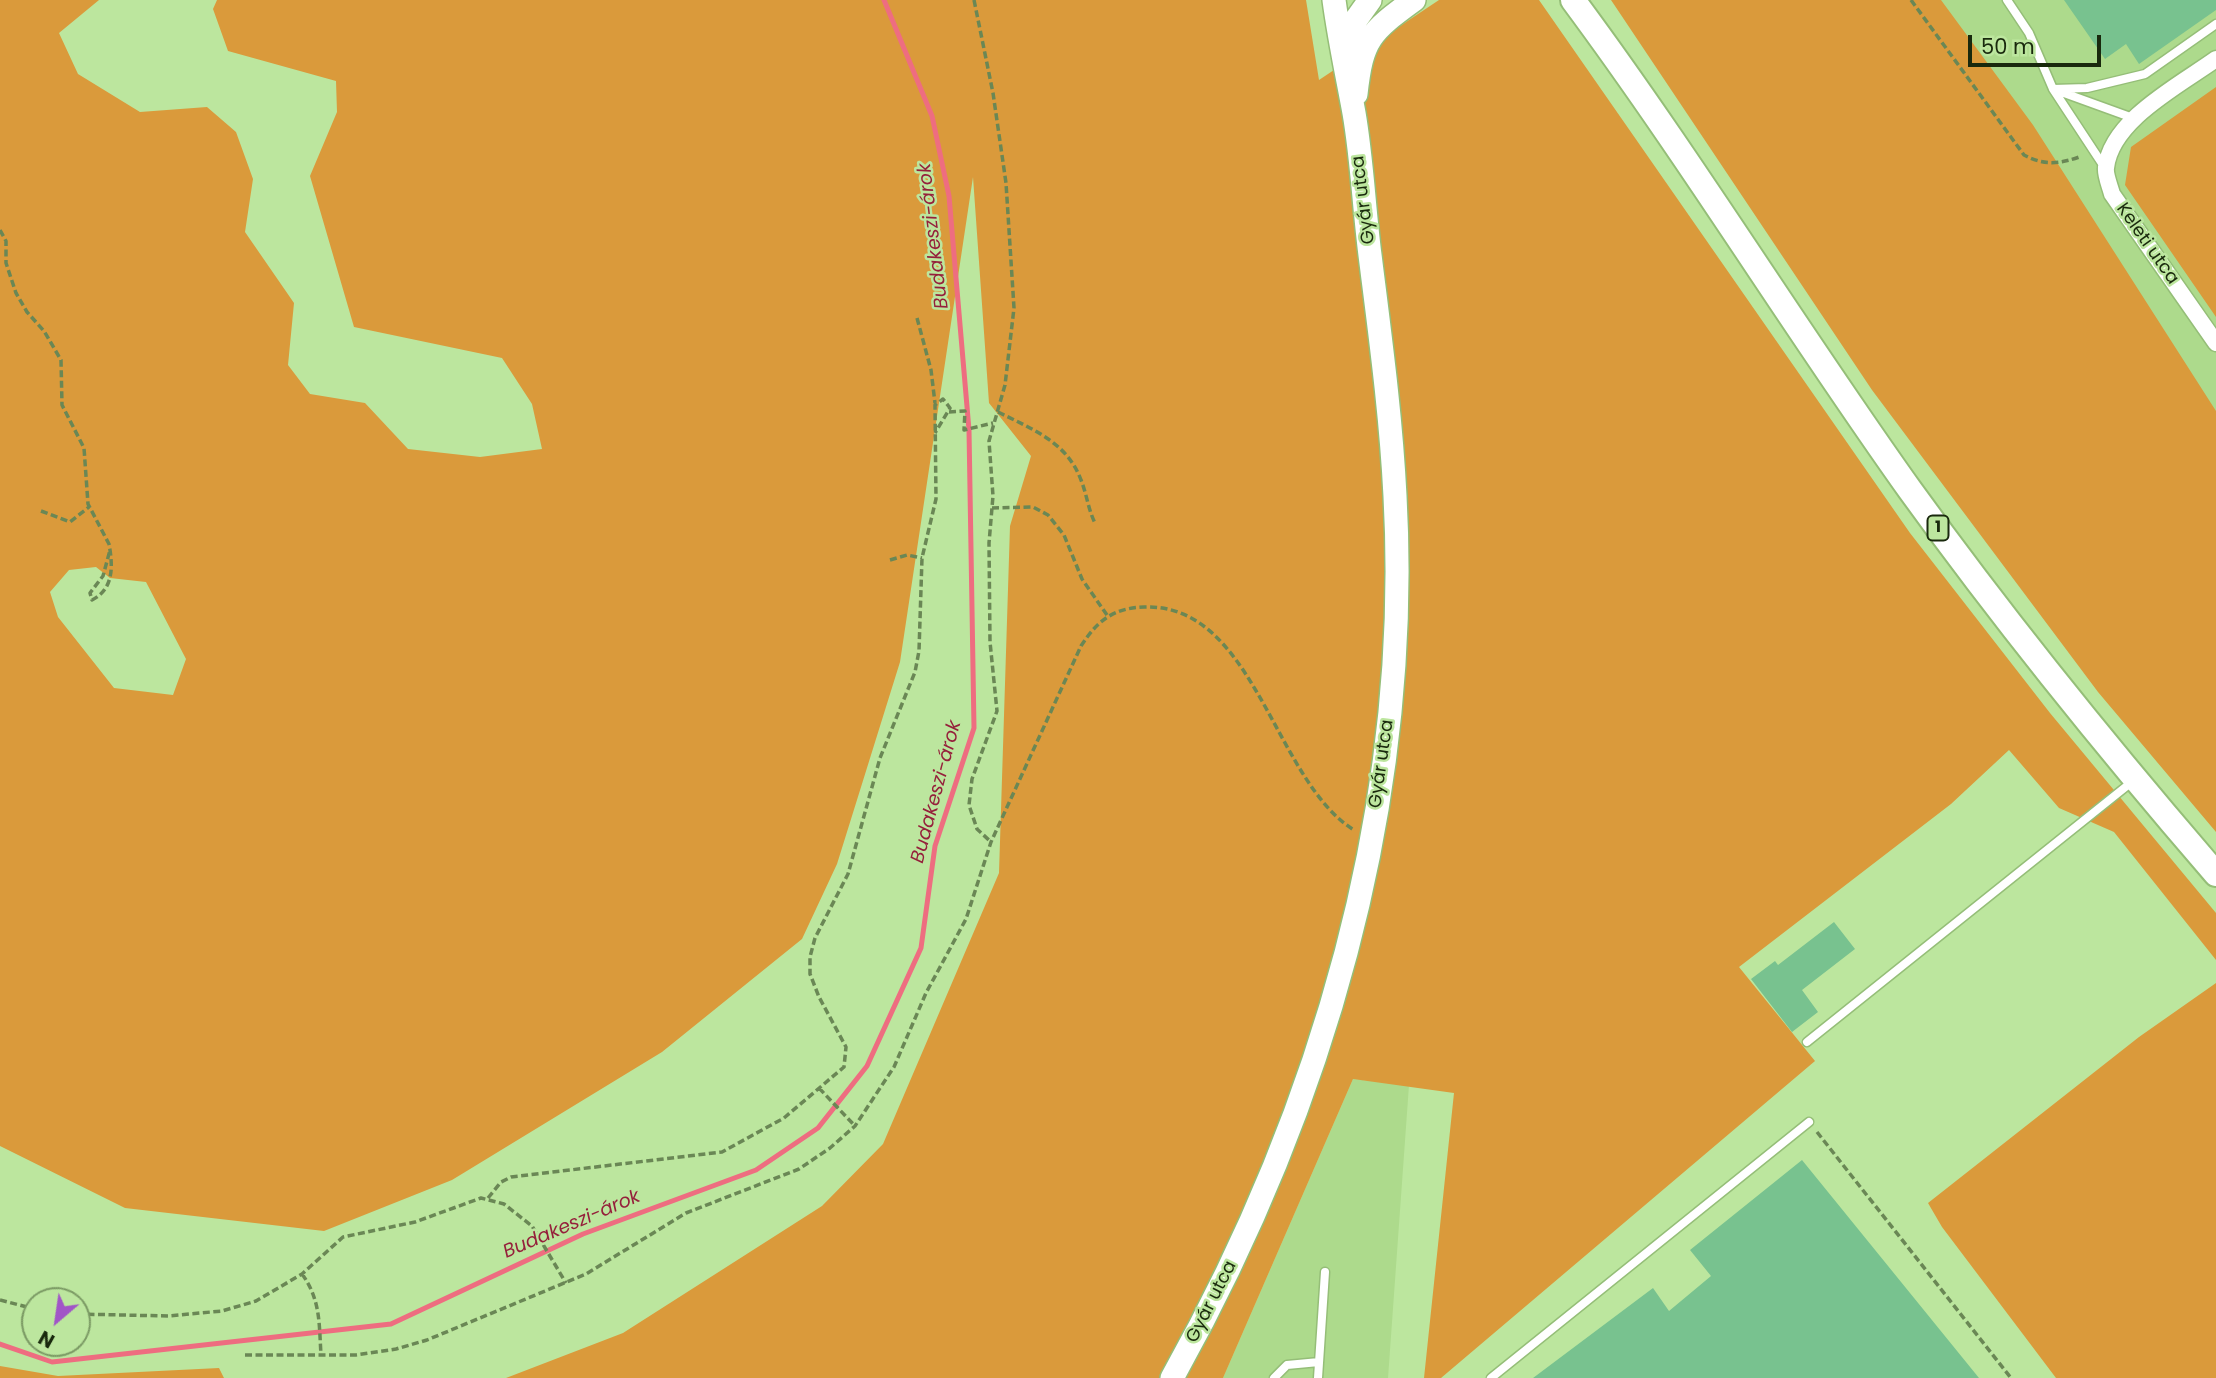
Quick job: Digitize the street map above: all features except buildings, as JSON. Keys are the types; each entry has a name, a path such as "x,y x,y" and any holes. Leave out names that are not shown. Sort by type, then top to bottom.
{"main road":[{"name":"Gyár utca","path":"1172,1378 1235,1258 1312,1070 1346,960 1381,783 1394,664 1396,524 1390,424 1354,114 1341,57 1334,0"},
{"path":"1341,57 1350,27 1370,0"},
{"name":"Gyár utca","path":"1354,114 1359,64 1366,44 1387,20 1414,0"},
{"name":"1","path":"1573,0 1909,488 1980,585 2216,874"},
{"path":"1581,0 1592,25"}],"street":[{"path":"2105,169 2115,141 2133,118 2216,60"},
{"name":"Keleti utca","path":"2105,169 2112,194 2216,343"}],"lane":[{"path":"2007,0 2029,33 2053,89 2105,169"},
{"path":"2053,89 2087,88 2145,74 2216,24"},
{"path":"2053,89 2133,118"},
{"path":"1807,1042 2136,779"},
{"path":"1491,1378 1809,1122"},
{"path":"1318,1378 1325,1272"},
{"path":"1273,1378 1287,1366 1319,1362"}],"path":[{"path":"974,0 993,93 1006,183 1014,308 998,412 993,423 989,451 992,508 989,543 990,642 997,710 994,727 972,779 969,805 977,828 991,842"},
{"path":"1910,0 2024,155 2038,163 2055,164 2093,150"},
{"path":"0,230 6,241 6,263 16,293 61,360 62,405 85,448 85,488 89,507 110,550 110,579 104,592 92,600 90,593 103,576 110,550"},
{"path":"488,1198 501,1182 511,1177 722,1152 784,1118 844,1067 847,1053 810,974 810,957 815,938 848,874 883,748 915,672 919,651 922,558 936,499 935,405 931,370 917,318"},
{"path":"934,433 950,405 946,400 938,400 935,405"},
{"path":"947,413 965,411 964,430 993,423"},
{"path":"998,412 1051,439 1065,451 1082,481 1095,523"},
{"path":"41,511 70,522 89,507"},
{"path":"992,508 1033,507 1048,515 1064,535 1082,579 1107,615"},
{"path":"890,560 907,555 922,558"},
{"path":"244,1355 321,1356 396,1349 566,1283 598,1268 686,1213 799,1169 830,1148 855,1126 894,1067 926,993 966,919 991,842 1081,646 1093,627 1107,615 1129,608 1152,607 1174,611 1196,621 1215,636 1253,687 1322,803 1336,818 1371,838"},
{"path":"819,1088 855,1126"},
{"path":"1809,1122 2011,1378"},
{"path":"91,1314 168,1316 222,1311 256,1301 302,1274 336,1242 355,1232 415,1222 474,1200 488,1198 513,1210 541,1237 566,1283"},
{"path":"302,1274 316,1297 321,1356"},
{"path":"0,1300 21,1305"}],"shaded area":[{"path":"0,0 99,0 59,33 78,74 140,112 207,107 236,132 253,179 245,232 294,303 288,365 310,394 365,403 408,449 480,457 542,449 532,404 502,358 354,327 310,176 337,112 336,81 228,51 213,9 217,0 1306,0 1319,80 1439,0 1539,0 1910,533 2050,713 2216,913 2216,960 2114,832 2059,808 2009,750 1951,804 1739,967 1815,1061 1441,1378 1424,1378 1454,1093 1353,1079 1223,1378 506,1378 623,1333 822,1206 883,1144 999,873 1010,526 1031,456 989,403 973,177 900,662 837,864 802,939 662,1052 452,1180 324,1231 125,1208 0,1146","holes":["96,567 110,578 146,582 186,659 173,695 114,688 58,617 50,592 69,570"]},
{"path":"1611,0 1941,0 2033,125 2216,411 2216,832 2098,692 1872,390"},
{"path":"1937,0 2216,0 2216,435"},
{"path":"2216,87 2216,317 2125,185 2131,147"},
{"path":"2216,983 2216,1378 2056,1378 1942,1227 1928,1203 2139,1037"},
{"path":"1353,1079 1409,1085 1388,1378 1223,1378"},
{"path":"0,1366 58,1376 219,1368 224,1378 0,1378"}],"waterway":[{"name":"Budakeszi-árok","path":"0,1344 52,1362 391,1324 583,1234 756,1170 818,1128 867,1066 921,948 935,846 974,728 969,430 949,196 932,116 884,0"}]}
